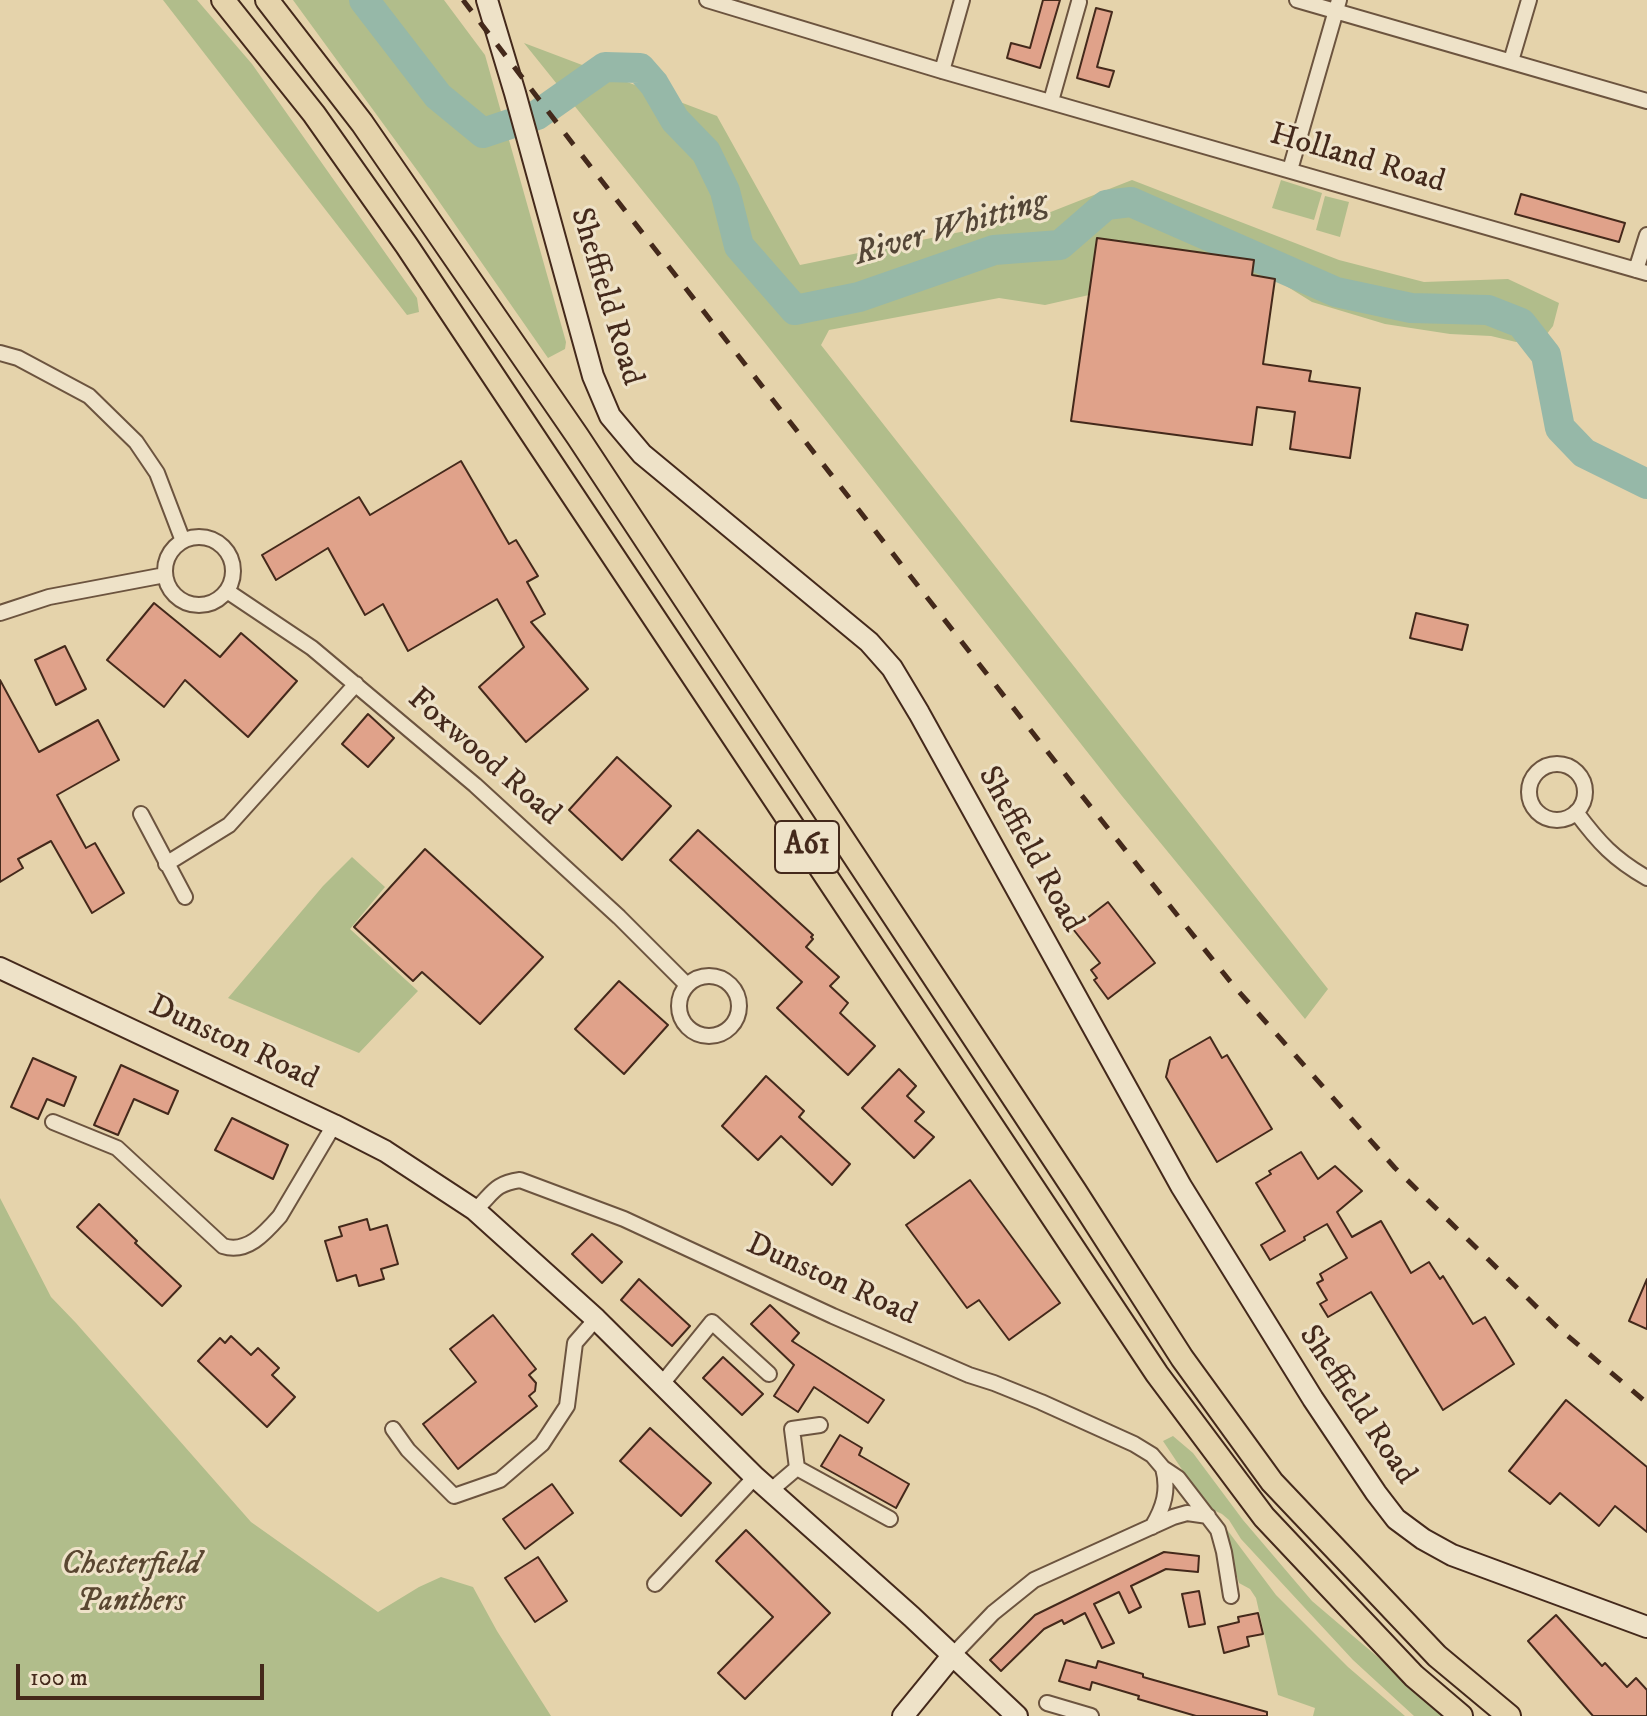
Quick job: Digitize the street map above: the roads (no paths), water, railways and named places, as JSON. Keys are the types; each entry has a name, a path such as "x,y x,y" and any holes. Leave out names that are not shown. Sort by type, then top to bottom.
{"highway":[{"name":"A61","path":"223,0 314,114 407,246 1157,1374 1264,1517 1414,1676 1461,1716"},
{"name":"A61","path":"267,0 362,123 578,437 1182,1358 1272,1482 1437,1656 1509,1716"}],"main road":[{"name":"Sheffield Road","path":"487,0 578,326 593,376 610,416 642,454 869,642 892,668 1181,1186 1313,1399 1376,1493 1396,1519 1452,1555 1647,1627"},
{"name":"Dunston Road","path":"0,968 334,1125 385,1151 475,1210 596,1319 763,1484 1017,1716"},
{"path":"903,1716 952,1656"}],"street":[{"name":"Holland Road","path":"707,0 728,3 942,71 1642,272"},
{"path":"942,71 962,0"},
{"path":"1297,0 1337,6 1647,101"},
{"path":"1511,61 1529,0"},
{"path":"1051,101 1079,2"},
{"path":"1290,170 1337,6"},
{"path":"1642,272 1647,235"},
{"path":"0,353 18,358 89,396 136,442 157,473 183,541"},
{"path":"201,537 217,542 226,550 234,570 227,591 219,599 196,605 175,595 165,575 169,555 175,547 183,541 201,537"},
{"path":"0,613 49,597 165,575"},
{"name":"Foxwood Road","path":"227,591 312,648 475,785 619,917 687,985"},
{"path":"166,864 229,825 356,684"},
{"path":"1558,764 1570,767 1579,774 1585,794 1576,812 1568,818 1554,820 1545,818 1534,809 1528,791 1538,770 1558,764"},
{"path":"1576,812 1613,856 1647,878"},
{"path":"141,814 185,897"},
{"path":"715,976 732,986 739,1005 732,1024 717,1035 698,1034 690,1029 679,1013 681,993 687,985 695,979 715,976"},
{"path":"53,1122 117,1148 223,1246 231,1248 251,1243 270,1228 334,1125"},
{"name":"Dunston Road","path":"475,1210 505,1182 520,1180 624,1219 833,1316 969,1375 1041,1402 1152,1455 1163,1468 1178,1478 1218,1530 1231,1596"},
{"path":"393,1429 408,1450 454,1496 500,1480 542,1444 567,1406 575,1343 596,1319"},
{"path":"661,1385 712,1322 769,1374"},
{"path":"797,1468 792,1429 820,1425"},
{"path":"655,1584 763,1484 797,1468"},
{"path":"797,1468 890,1519"},
{"path":"1152,1527 1165,1502 1166,1478 1163,1468"},
{"path":"952,1656 993,1613 1034,1580 1173,1517 1187,1513 1208,1516"},
{"path":"1047,1703 1091,1716"}],"waterway":[{"name":"River Whitting","path":"364,0 438,96 483,133 537,115 605,67 640,68 654,84 675,120 706,152 725,191 739,246 795,310 859,297 994,250 1060,245 1106,205 1131,202 1336,292 1411,308 1488,310 1521,323 1546,355 1560,428 1584,453 1647,484"}],"railway":[{"path":"463,0 1079,792 1233,985 1395,1168 1556,1326 1647,1403"}],"park label":[{"name":"Chesterfield Panthers","path":"131,1584"}]}
